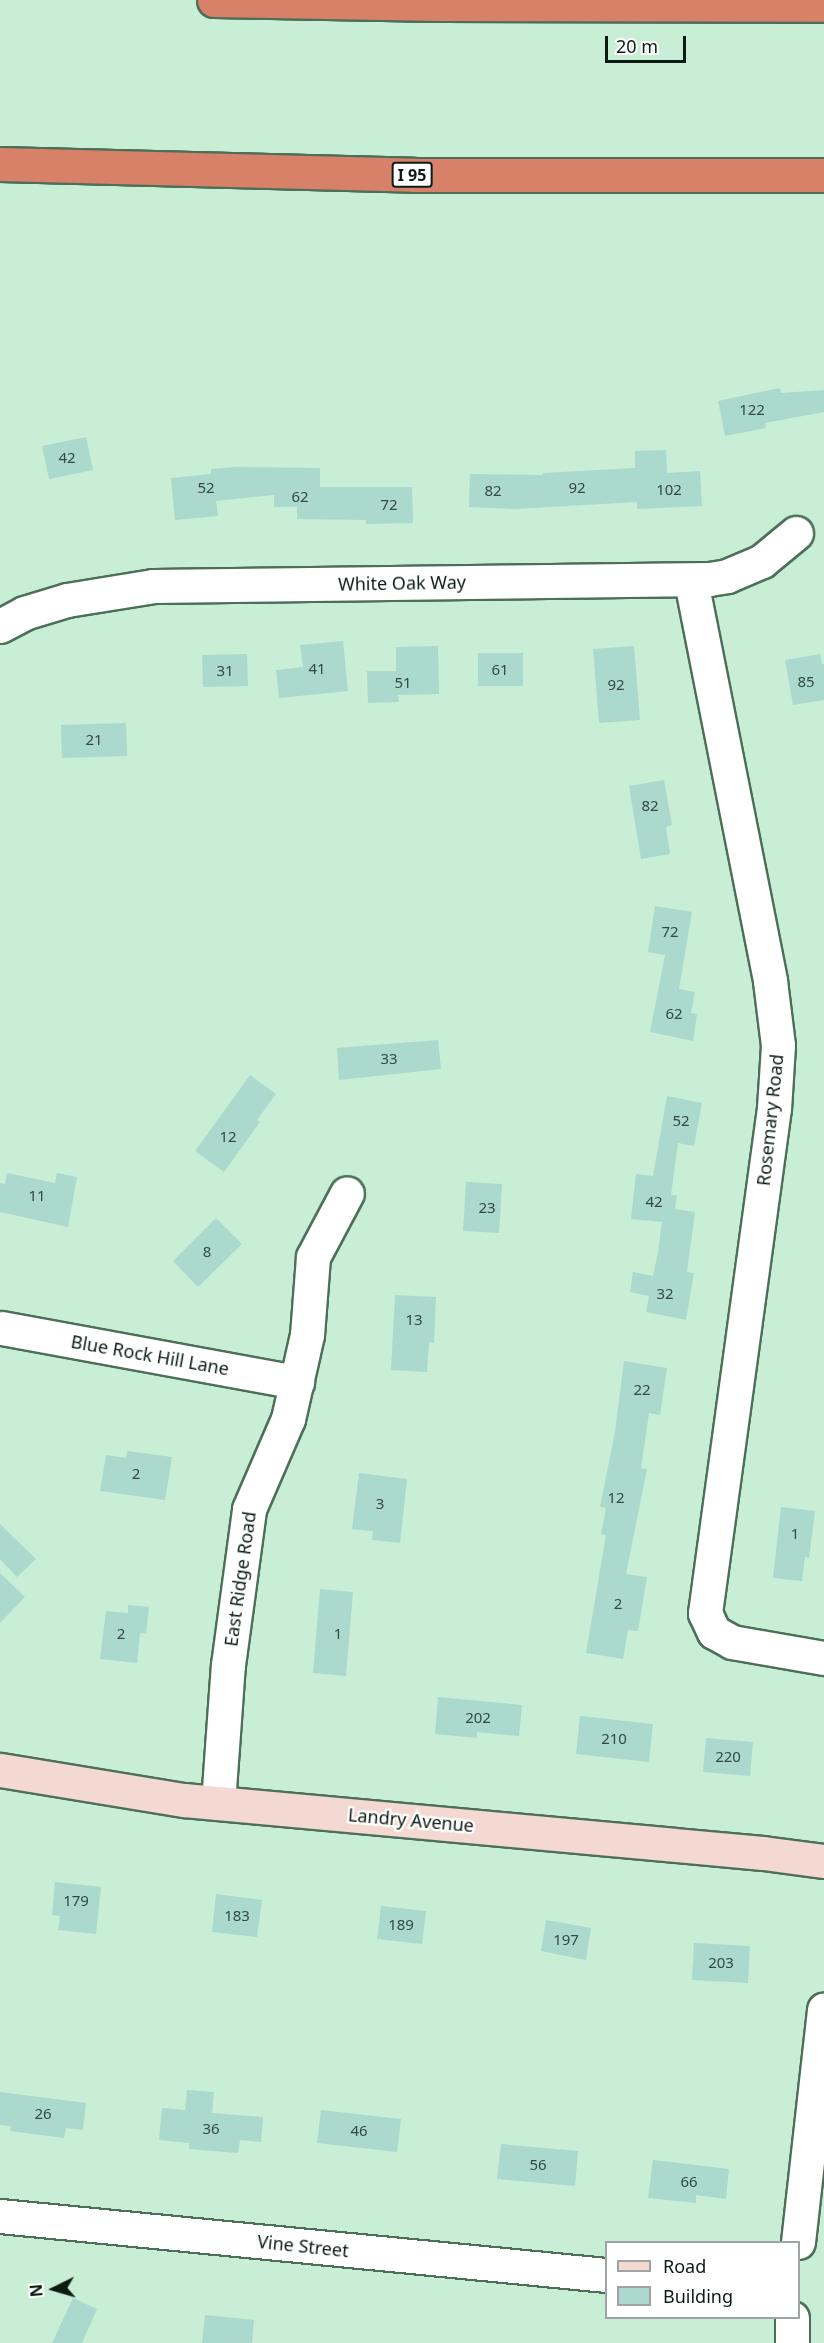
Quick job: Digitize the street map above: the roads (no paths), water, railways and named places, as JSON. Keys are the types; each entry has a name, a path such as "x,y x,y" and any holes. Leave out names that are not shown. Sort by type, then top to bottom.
{"highway":[{"path":"214,0 439,4 824,5"},
{"name":"I 95","path":"0,164 425,176 824,175"}],"street":[{"name":"White Oak Way","path":"0,626 24,614 67,600 153,586 691,581 728,576 745,569 762,561 796,533"},
{"name":"Rosemary Road","path":"691,581 770,981 778,1045 774,1108 705,1613 710,1626 720,1636 732,1642 824,1658"},
{"name":"East Ridge Road","path":"218,1803 228,1665 249,1509 288,1419 307,1335 313,1257 347,1193"},
{"name":"Blue Rock Hill Lane","path":"2,1328 297,1382"},
{"name":"Landry Avenue","path":"0,1770 184,1800 763,1853 824,1861"},
{"path":"798,2241 824,2009"},
{"name":"Vine Street","path":"0,2216 605,2276"},
{"path":"792,2319 792,2343"}]}
